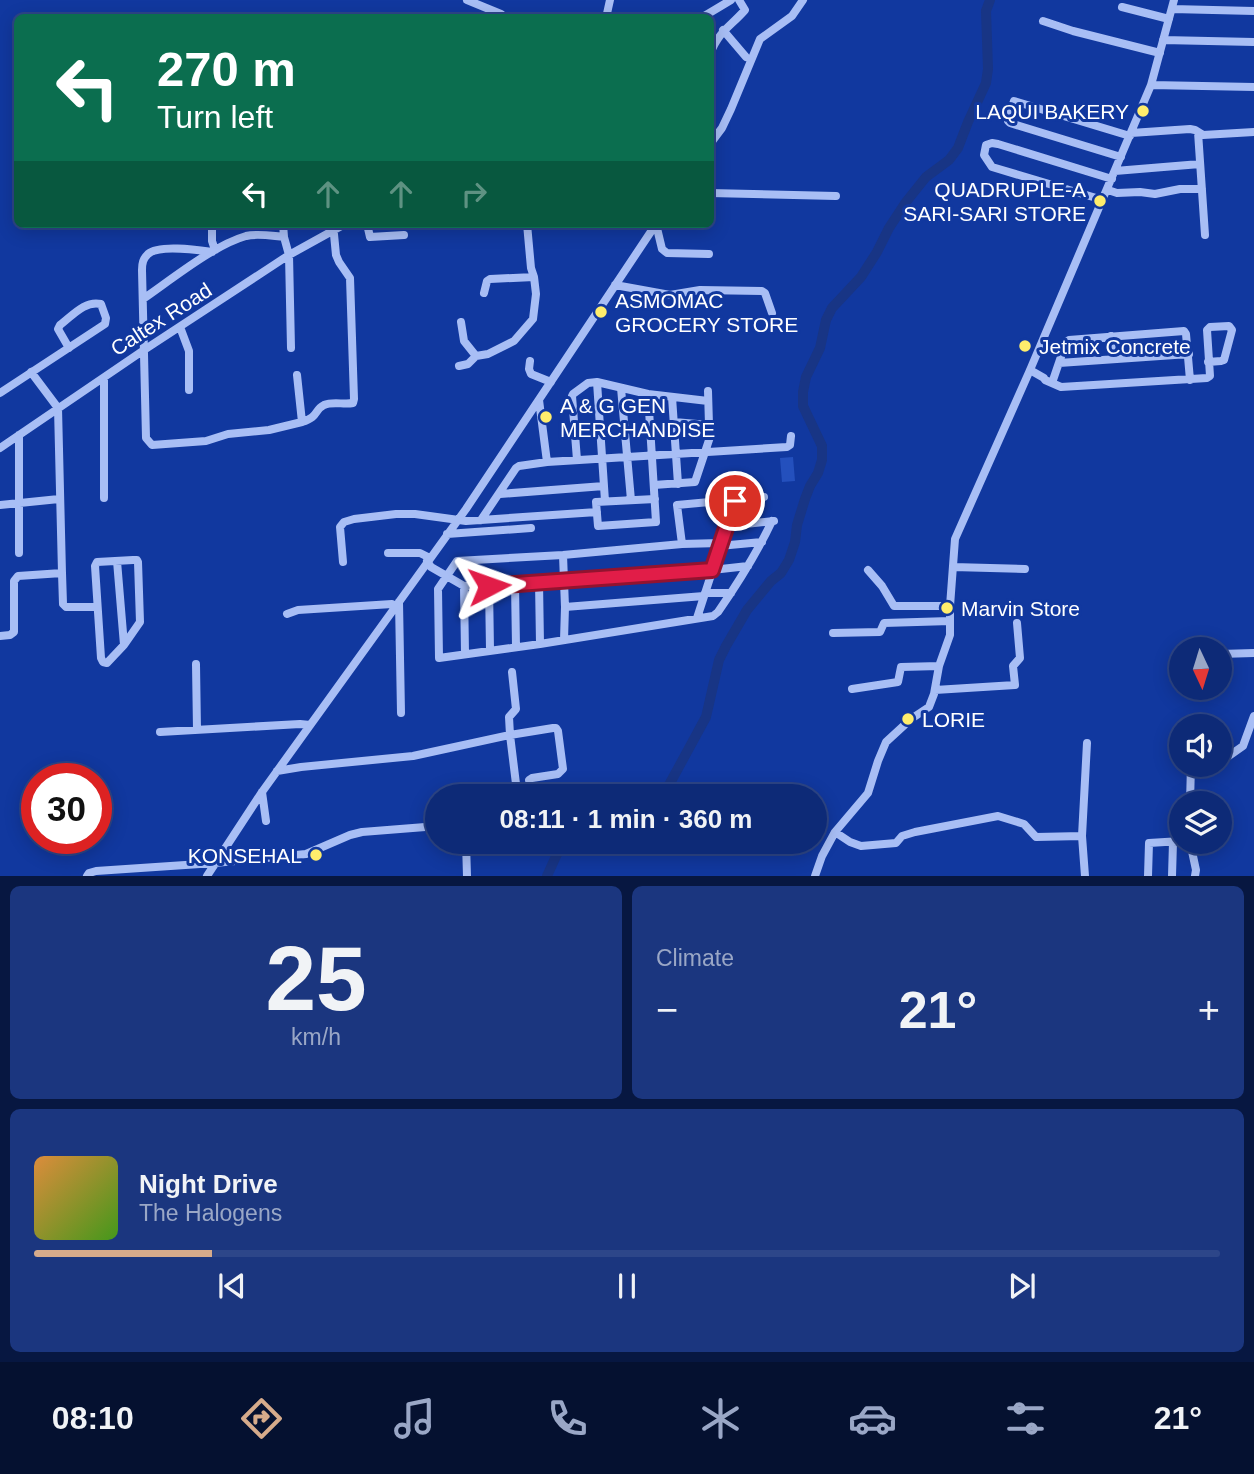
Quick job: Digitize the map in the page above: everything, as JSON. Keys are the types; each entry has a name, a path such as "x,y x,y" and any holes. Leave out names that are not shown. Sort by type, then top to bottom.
{"street":[{"path":"467,0 501,14"},
{"path":"708,14 731,0"},
{"path":"714,46 723,30 745,10 739,0"},
{"path":"714,139 731,109 760,39 792,16 803,0"},
{"path":"815,876 835,832 868,793 886,742 929,707 950,635 955,539 1029,373 1151,85 1173,4 1254,11"},
{"path":"1122,7 1169,19"},
{"path":"1043,21 1160,53"},
{"path":"723,30 746,57"},
{"path":"1163,40 1254,42"},
{"path":"1151,85 1254,87"},
{"path":"1121,157 1010,123 1008,121 1014,101 1131,134 1190,129 1203,135 1254,132"},
{"path":"1198,132 1205,235"},
{"path":"1103,200 992,167 984,155 986,145 998,144 1113,175 1200,164"},
{"path":"1108,190 1117,193 1155,194 1180,189 1202,189"},
{"path":"714,193 836,196"},
{"path":"212,228 214,251"},
{"path":"283,228 289,256 291,348"},
{"name":"Caltex Road","path":"0,448 331,228"},
{"path":"214,251 159,249 144,258 142,264 146,438 152,445 206,441 228,434 269,429 315,417 324,405 353,403 350,278 339,262 333,228"},
{"path":"368,228 370,237 404,234"},
{"path":"459,366 514,341 533,319 536,294 527,228"},
{"path":"207,876 262,792 457,521 653,228"},
{"path":"657,228 662,249 667,253 709,254"},
{"path":"143,299 214,251 246,236 284,237"},
{"path":"484,293 490,279 534,276"},
{"path":"615,285 670,295 700,290 762,291 772,313"},
{"path":"0,393 31,372 69,348 105,324 106,318 101,304 87,304 60,325 58,329 69,348"},
{"path":"461,322 464,341 476,356"},
{"path":"180,327 189,351 189,390"},
{"path":"1029,373 1061,387 1209,377 1210,376 1208,362 1207,330 1210,327 1229,327 1232,330 1224,360 1208,362"},
{"path":"1048,382 1069,340 1184,331 1189,354 1190,380"},
{"path":"1111,336 1112,359"},
{"path":"1059,363 1189,354"},
{"path":"530,361 531,374 551,382"},
{"path":"31,372 58,408 63,604 66,607 97,607"},
{"path":"297,375 302,422"},
{"path":"104,378 104,498"},
{"path":"597,382 605,501"},
{"path":"577,460 573,394 588,383 597,382 648,394 708,401"},
{"path":"621,388 631,500"},
{"path":"654,485 695,482 711,433 708,391"},
{"path":"648,394 656,522 598,526 596,502 654,499"},
{"path":"672,397 678,484"},
{"path":"539,400 547,462"},
{"path":"674,422 709,425"},
{"path":"19,435 19,553"},
{"path":"481,520 516,468 523,465 787,447 792,436"},
{"path":"500,494 604,486"},
{"path":"682,544 677,505 764,497"},
{"path":"0,505 59,499"},
{"path":"697,618 735,501"},
{"path":"343,562 340,527 344,522 396,514 415,514 457,521 597,512"},
{"path":"727,526 773,521 762,542 731,593 713,616 439,658 438,589 457,561 682,544 762,542"},
{"path":"447,534 531,528"},
{"path":"388,553 420,553 428,559 431,567 464,586 748,566"},
{"path":"563,555 564,640"},
{"path":"117,561 124,645"},
{"path":"137,561 141,617 138,626 124,645 107,663 103,663 97,607 97,562 137,561"},
{"path":"953,568 1025,569"},
{"path":"868,570 883,586 894,606 950,606"},
{"path":"0,636 14,632 15,578 62,573"},
{"path":"539,582 540,644"},
{"path":"514,584 516,647"},
{"path":"464,586 465,654"},
{"path":"489,586 491,650"},
{"path":"565,607 731,593"},
{"path":"287,614 317,608 398,604"},
{"path":"398,604 401,713"},
{"path":"833,632 880,632 884,623 950,621"},
{"path":"934,690 1015,685 1013,666 1020,658 1017,623"},
{"path":"1232,654 1254,653"},
{"path":"196,664 197,730"},
{"path":"852,689 898,682 901,667 939,666"},
{"path":"512,672 516,709 509,717 516,784"},
{"path":"1232,754 1243,746 1254,716"},
{"path":"160,732 310,725"},
{"path":"277,771 413,756 553,728 558,731 563,769 558,774 532,778 529,780 530,784"},
{"path":"1084,876 1082,836 1087,743"},
{"path":"262,792 267,821"},
{"path":"835,832 856,846 896,843 902,836 915,832 998,816 1024,824 1036,836 1082,836"},
{"path":"88,876 96,871 305,854 362,832 425,827"},
{"path":"1147,876 1149,843 1169,842"},
{"path":"466,854 467,876"},
{"path":"1172,876 1175,854"},
{"path":"1193,854 1195,876"}],"shaded area":[{"path":"793,457 795,481 782,482 780,458"}],"waterway":[{"path":"670,784 706,717 719,660 726,646 747,610 781,573 789,560 805,499 822,460 822,446 803,406 803,392 806,377 820,348 826,320 832,308 861,277 906,202 926,177 949,160 958,148 986,83 986,11 990,0"},
{"path":"547,876 557,854"}],"place":[{"name":"LAQUI BAKERY","path":"1143,111"},
{"name":"QUADRUPLE-A SARI-SARI STORE","path":"1100,201"},
{"name":"ASMOMAC GROCERY STORE","path":"601,312"},
{"name":"Jetmix Concrete","path":"1025,346"},
{"name":"A & G GEN MERCHANDISE","path":"546,417"},
{"name":"Marvin Store","path":"947,608"},
{"name":"LORIE","path":"908,719"},
{"name":"KONSEHAL","path":"316,855"}],"route":[{"path":"489,586 712,570 735,501"}]}
